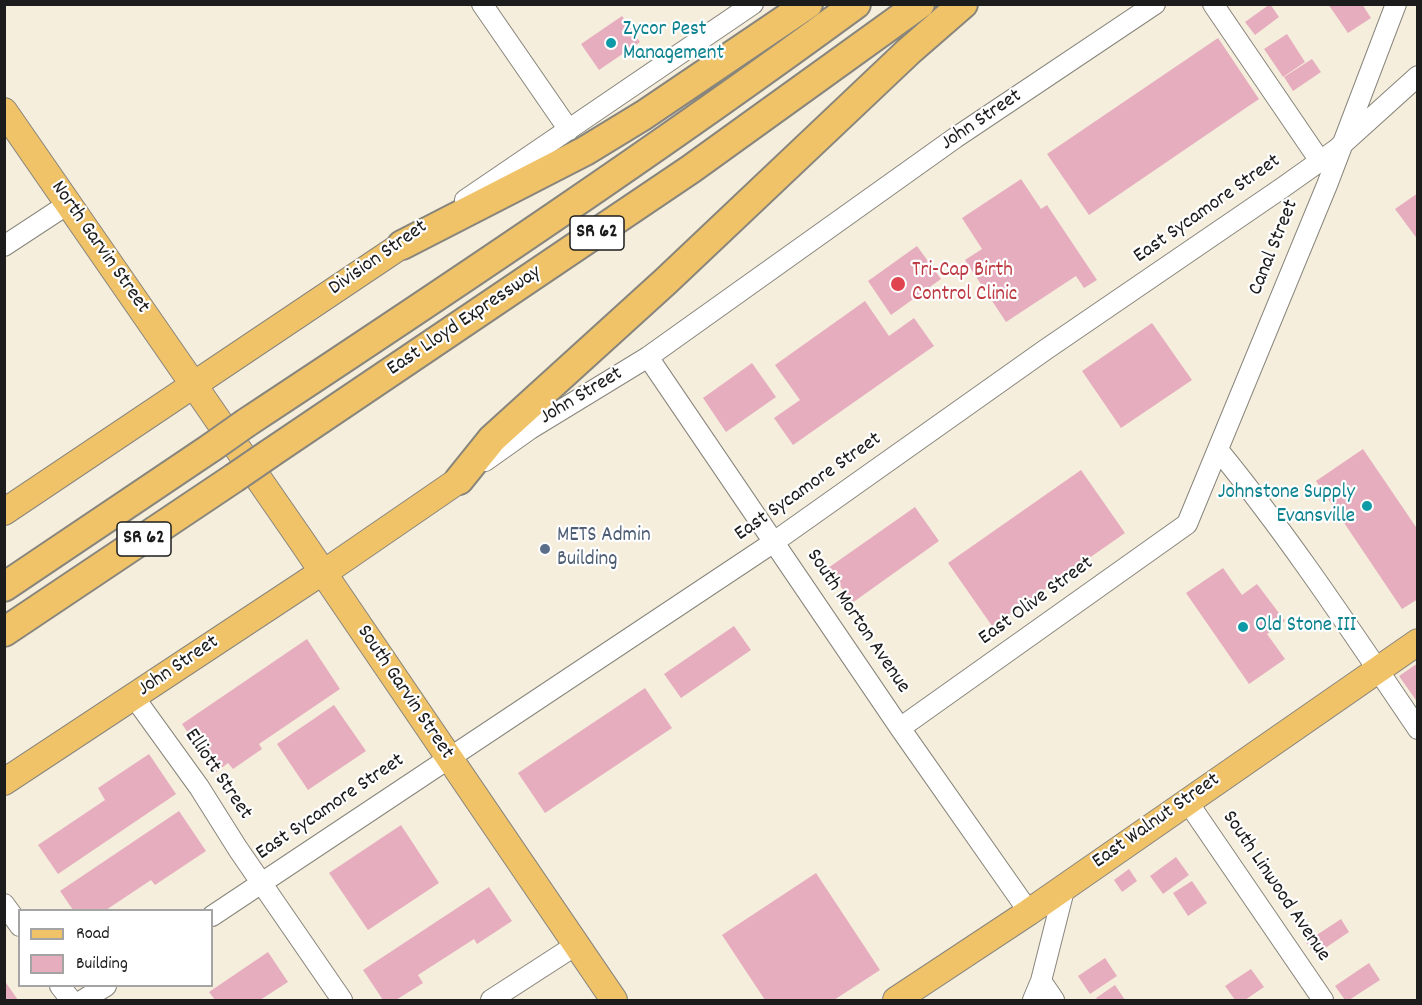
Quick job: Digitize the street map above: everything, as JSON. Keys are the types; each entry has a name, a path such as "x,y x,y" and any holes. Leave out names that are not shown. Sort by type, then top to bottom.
{"highway":[{"path":"402,244 585,151 644,115 808,4"},
{"name":"East Lloyd Expressway","path":"4,587 553,218 752,80 856,4"},
{"name":"East Lloyd Expressway","path":"4,632 691,169 920,4"},
{"path":"459,480 492,439 666,281 909,51 963,4"}],"main road":[{"name":"North Garvin Street","path":"4,111 193,385"},
{"name":"Division Street","path":"4,512 402,244"},
{"name":"South Garvin Street","path":"193,385 614,1000"},
{"name":"John Street","path":"4,782 328,570 459,480"},
{"name":"East Walnut Street","path":"896,1000 1029,912 1418,642"}],"street":[{"path":"482,4 569,130"},
{"name":"Division Street","path":"402,244 753,4"},
{"name":"John Street","path":"459,480 530,429 648,357 946,145 1155,4"},
{"path":"1213,4 1320,161"},
{"name":"Canal Street","path":"1194,508 1219,451 1396,4"},
{"name":"East Sycamore Street","path":"213,915 774,542 1046,350 1320,161 1418,76"},
{"path":"4,246 68,204"},
{"name":"South Morton Avenue","path":"648,357 900,728 1029,912"},
{"path":"1219,451 1248,487 1418,729"},
{"name":"East Olive Street","path":"900,728 1187,524 1194,508"},
{"name":"Elliott Street","path":"134,697 199,787 342,1000"},
{"name":"South Linwood Avenue","path":"1187,801 1323,1000"},
{"path":"1033,1000 1041,981 1065,886"},
{"path":"4,904 18,923"},
{"path":"491,1000 576,945"},
{"path":"1041,981 1054,1000"},
{"path":"61,987 70,1000"},
{"path":"83,1000 104,987"}],"building":[{"path":"1270,4 1279,17 1255,35 1245,22"},
{"path":"1328,4 1362,4 1371,18 1348,33"},
{"name":"Zycor Pest Management","path":"622,16 640,42 599,70 581,44"},
{"path":"1287,34 1305,62 1283,77 1264,49"},
{"path":"1218,38 1259,99 1089,215 1047,154"},
{"path":"1312,59 1321,72 1293,91 1284,77"},
{"path":"1021,179 1041,209 1047,205 1097,280 1084,288 1076,276 1006,322 965,260 982,249 962,218"},
{"path":"1418,193 1418,240 1395,209"},
{"path":"917,246 941,279 891,315 868,281"},
{"path":"865,301 889,336 914,318 934,346 793,445 774,418 800,400 775,365"},
{"path":"1152,323 1192,380 1121,428 1082,371"},
{"path":"752,363 776,397 726,432 703,398"},
{"name":"Johnstone Supply Evansville","path":"1363,449 1418,530 1418,599 1402,609 1316,481"},
{"path":"1081,470 1125,533 992,626 948,563"},
{"path":"915,507 939,541 852,603 828,568"},
{"name":"Old Stone III","path":"1223,568 1242,595 1257,584 1285,621 1267,634 1285,659 1249,684 1186,593"},
{"path":"734,626 751,650 681,698 664,674"},
{"path":"307,639 340,689 259,744 262,749 233,769 228,763 215,773 182,724"},
{"path":"1418,663 1418,703 1399,676"},
{"path":"645,688 672,728 545,813 518,773"},
{"path":"334,705 366,751 308,790 277,744"},
{"path":"149,754 176,794 58,874 38,845 105,800 98,788"},
{"path":"179,811 206,851 155,885 151,880 108,909 72,909 60,891"},
{"path":"401,825 439,883 368,930 329,873"},
{"path":"1176,857 1189,875 1163,894 1150,876"},
{"path":"1129,869 1137,881 1122,892 1114,880"},
{"path":"816,873 880,970 834,1000 765,1000 722,935"},
{"path":"1192,881 1207,903 1188,916 1173,893"},
{"path":"489,887 512,921 477,944 474,939 418,975 423,983 396,1000 383,1000 363,970"},
{"path":"1341,919 1349,932 1315,955 1306,942"},
{"path":"268,952 288,982 260,1000 215,1000 209,992"},
{"path":"1105,958 1117,976 1090,994 1078,976"},
{"path":"1369,963 1380,980 1349,1000 1345,1000 1335,986"},
{"path":"1251,969 1264,987 1245,1000 1235,1000 1225,986"},
{"path":"4,980 18,1000 4,1000"},
{"path":"1115,985 1125,1000 1098,1000 1096,998"}],"place":[{"name":"Zycor Pest Management","path":"611,43"},
{"name":"Tri-Cap Birth Control Clinic","path":"898,284"},
{"name":"Johnstone Supply Evansville","path":"1367,506"},
{"name":"METS Admin Building","path":"545,549"},
{"name":"Old Stone III","path":"1243,627"}]}
